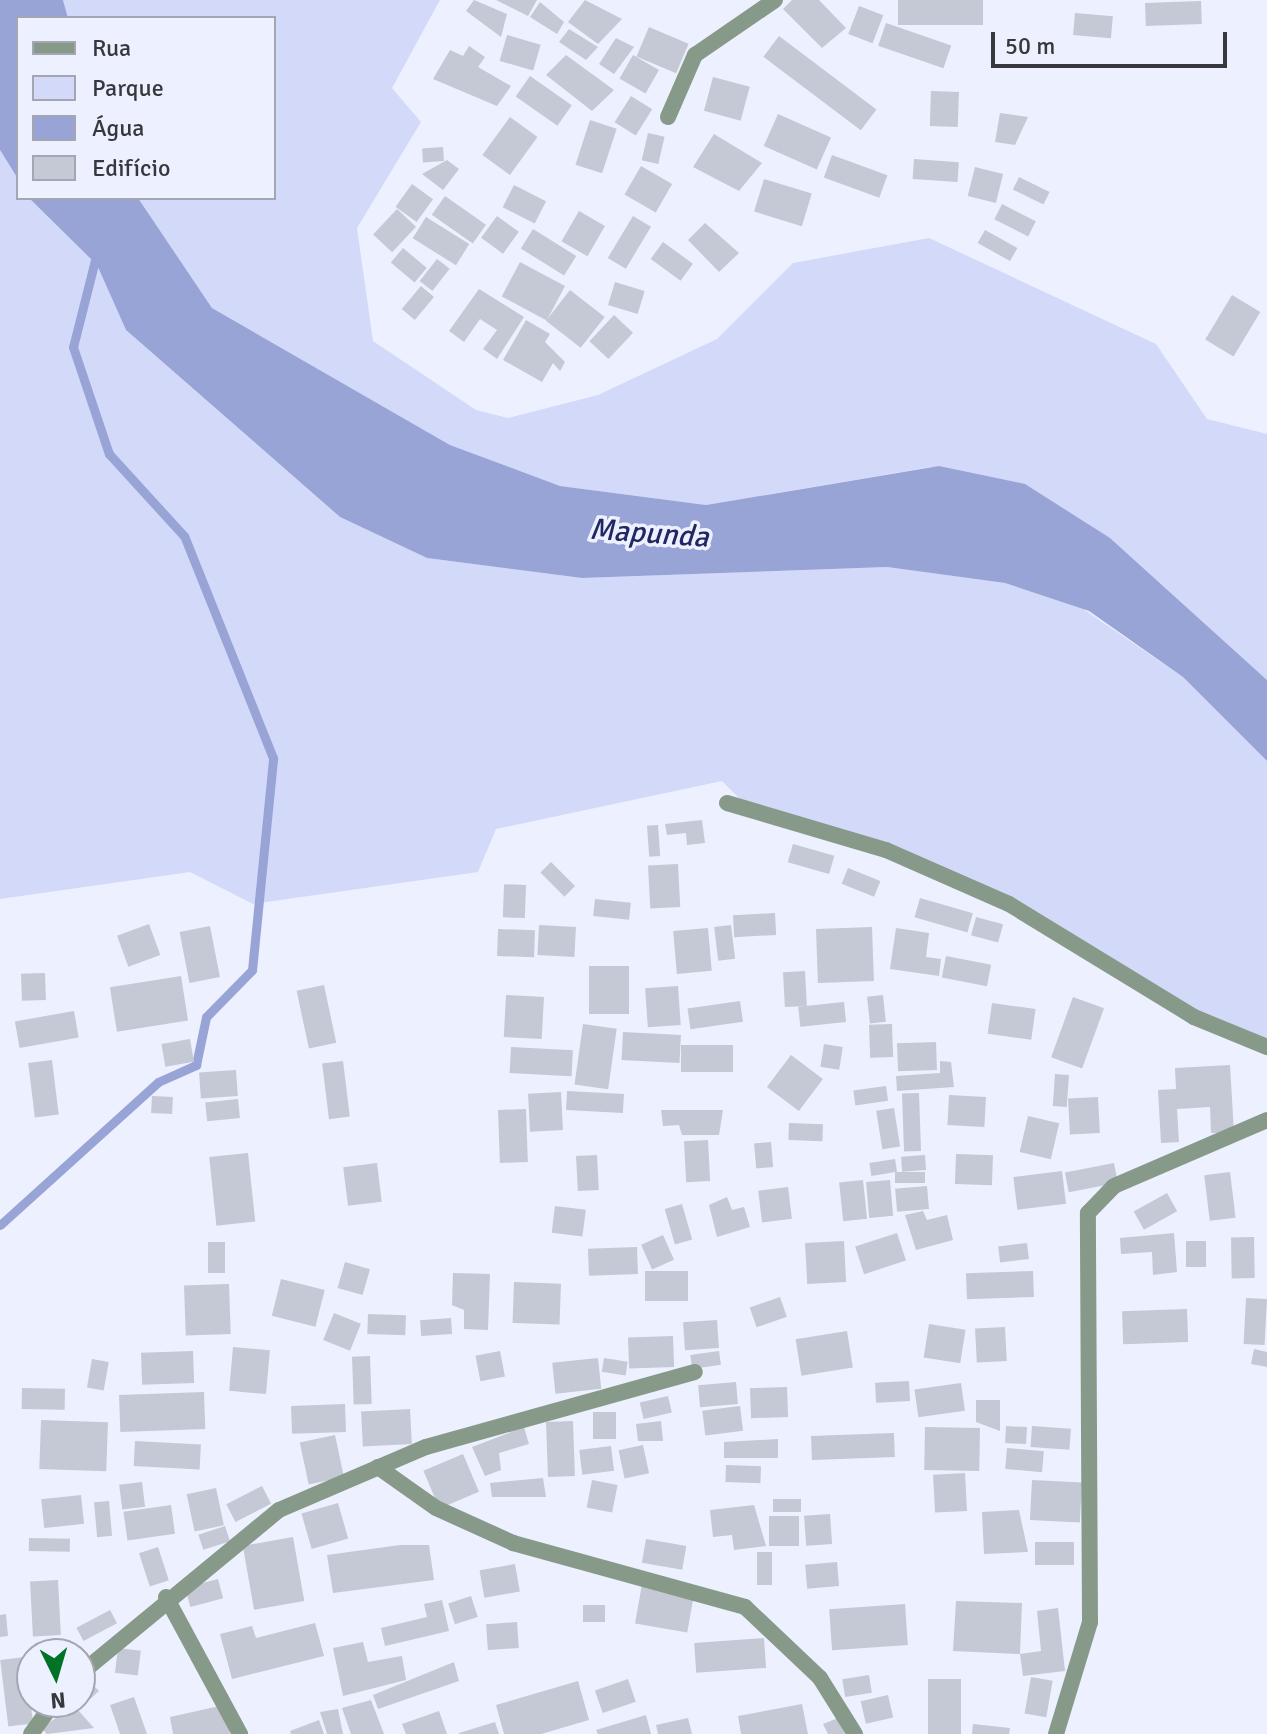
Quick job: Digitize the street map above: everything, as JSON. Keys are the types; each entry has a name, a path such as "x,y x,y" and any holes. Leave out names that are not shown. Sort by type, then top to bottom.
{"street":[{"path":"668,117 695,55 775,0"},
{"path":"727,803 886,850 1009,904 1194,1017 1267,1047"},
{"path":"1056,1734 1090,1622 1088,1213 1114,1186 1264,1127"},
{"path":"96,1660 166,1597 279,1510 378,1467 479,1430 695,1372"},
{"path":"378,1467 436,1508 513,1543 745,1607 820,1678 855,1734"},
{"path":"166,1597 240,1734"}],"green space":[{"path":"63,0 440,0 392,88 421,122 357,228 373,341 476,410 508,418 598,395 717,339 793,263 929,238 1156,344 1207,419 1267,434 1267,680 1110,538 931,467 706,505 560,486 450,445 212,308 139,200 276,200 276,16 67,16"},
{"path":"0,150 16,176 16,200 31,200 97,265 126,330 340,517 427,558 582,578 887,567 1005,583 1083,609 1183,677 1267,761 1267,1047 1194,1017 1009,904 886,850 754,813 722,781 496,829 478,872 253,904 190,872 0,899"}],"water":[{"path":"0,0 63,0 67,16 16,16 16,176 0,150"},
{"name":"Mapunda","path":"31,200 139,200 212,308 450,445 560,486 706,505 939,466 1025,484 1110,538 1267,680 1267,761 1183,677 1089,611 1005,583 887,567 582,578 427,558 340,517 126,330 97,265"}],"building":[{"path":"474,0 507,14 501,37 466,11"},
{"path":"496,0 537,0 528,16"},
{"path":"585,0 622,19 598,44 568,22"},
{"path":"792,0 819,0 846,28 822,48 783,9"},
{"path":"898,0 983,0 983,25 898,25"},
{"path":"1201,1 1202,24 1146,26 1145,3"},
{"path":"540,2 564,22 557,34 530,17"},
{"path":"859,6 883,15 873,43 848,34"},
{"path":"1075,13 1113,16 1111,38 1073,35"},
{"path":"886,23 951,45 943,68 878,46"},
{"path":"649,27 689,44 676,73 636,56"},
{"path":"569,29 598,47 586,60 559,42"},
{"path":"507,35 541,45 533,71 500,61"},
{"path":"779,36 876,109 861,130 763,57"},
{"path":"616,38 634,47 614,74 599,64"},
{"path":"469,46 485,57 478,67 511,86 497,106 433,79 450,50 463,56"},
{"path":"566,55 614,90 592,111 546,75"},
{"path":"633,55 659,70 645,93 620,78"},
{"path":"530,76 572,105 557,126 516,96"},
{"path":"713,77 750,87 741,121 704,111"},
{"path":"931,91 959,92 958,127 930,126"},
{"path":"631,96 652,109 636,136 615,122"},
{"path":"1000,113 1028,117 1015,145 995,142"},
{"path":"778,114 831,138 817,170 764,146"},
{"path":"510,117 538,137 510,175 482,155"},
{"path":"590,120 617,129 602,173 575,165"},
{"path":"648,133 665,137 658,164 642,160"},
{"path":"714,134 762,163 739,191 693,167"},
{"path":"443,147 444,161 423,162 422,148"},
{"path":"832,155 887,175 879,198 824,178"},
{"path":"914,159 959,162 957,182 913,179"},
{"path":"447,160 459,169 443,190 422,174"},
{"path":"641,166 672,184 656,213 624,195"},
{"path":"975,167 1003,174 996,203 968,196"},
{"path":"1019,177 1050,192 1043,204 1013,190"},
{"path":"764,179 812,194 802,226 754,212"},
{"path":"412,184 433,199 417,222 396,207"},
{"path":"514,185 546,201 535,224 503,207"},
{"path":"445,196 486,225 473,244 432,215"},
{"path":"1002,204 1036,221 1028,236 994,219"},
{"path":"397,209 416,227 392,252 373,235"},
{"path":"579,211 605,226 587,256 562,241"},
{"path":"497,216 519,232 503,254 481,238"},
{"path":"633,216 651,227 626,269 608,258"},
{"path":"426,217 469,244 456,265 413,238"},
{"path":"705,223 739,253 719,272 688,240"},
{"path":"533,229 576,256 564,276 521,249"},
{"path":"985,230 1017,248 1010,261 978,243"},
{"path":"663,242 693,264 681,281 651,259"},
{"path":"403,248 427,268 415,282 391,263"},
{"path":"437,259 450,269 432,291 420,281"},
{"path":"520,262 565,286 547,320 502,296"},
{"path":"615,282 645,291 638,314 608,305"},
{"path":"421,286 434,297 415,320 402,309"},
{"path":"479,289 524,317 497,359 483,349 497,330 480,319 464,342 449,331"},
{"path":"570,290 605,317 581,348 546,321"},
{"path":"1232,295 1260,312 1234,357 1205,340"},
{"path":"614,315 633,333 608,359 589,341"},
{"path":"526,320 550,334 545,342 565,362 560,371 553,363 542,382 503,360"},
{"path":"702,820 705,843 687,845 686,833 667,835 665,824"},
{"path":"658,825 660,856 649,857 647,826"},
{"path":"793,844 834,856 829,874 788,862"},
{"path":"551,862 575,886 564,897 540,873"},
{"path":"678,864 680,907 650,909 648,866"},
{"path":"848,868 880,881 874,897 842,884"},
{"path":"504,884 526,885 525,918 503,917"},
{"path":"920,898 973,913 967,932 914,917"},
{"path":"595,899 631,903 629,920 593,916"},
{"path":"775,913 776,935 734,937 733,915"},
{"path":"976,917 1003,924 998,943 971,935"},
{"path":"149,924 160,955 128,967 117,936"},
{"path":"539,925 576,927 574,957 537,955"},
{"path":"731,925 735,959 718,961 714,927"},
{"path":"210,926 220,977 189,983 180,932"},
{"path":"872,927 874,981 818,983 816,929"},
{"path":"708,928 712,971 677,974 673,931"},
{"path":"896,928 929,933 926,957 941,959 939,976 890,969"},
{"path":"498,929 535,930 534,957 497,956"},
{"path":"946,956 991,965 987,986 942,978"},
{"path":"589,966 629,966 629,1014 589,1014"},
{"path":"805,971 807,1006 785,1007 783,972"},
{"path":"45,973 46,1000 22,1001 21,974"},
{"path":"181,976 188,1020 117,1032 110,987"},
{"path":"324,985 336,1043 309,1049 297,991"},
{"path":"678,986 681,1025 648,1027 645,988"},
{"path":"506,995 544,997 542,1039 504,1037"},
{"path":"883,995 886,1022 870,1024 867,997"},
{"path":"1073,997 1104,1008 1082,1068 1051,1057"},
{"path":"740,1001 743,1022 690,1029 688,1008"},
{"path":"844,1002 846,1022 800,1027 798,1007"},
{"path":"992,1003 1036,1009 1031,1040 988,1034"},
{"path":"74,1011 79,1038 20,1048 15,1021"},
{"path":"583,1024 617,1029 608,1089 575,1084"},
{"path":"892,1024 893,1057 870,1058 869,1025"},
{"path":"623,1032 681,1035 679,1063 622,1060"},
{"path":"190,1039 194,1062 165,1067 161,1044"},
{"path":"936,1042 937,1070 898,1071 897,1043"},
{"path":"824,1044 843,1047 839,1070 820,1067"},
{"path":"681,1045 733,1045 733,1072 681,1072"},
{"path":"511,1047 573,1050 572,1076 510,1073"},
{"path":"791,1055 823,1079 799,1111 767,1087"},
{"path":"52,1060 59,1115 35,1118 28,1063"},
{"path":"343,1061 350,1117 329,1119 322,1064"},
{"path":"940,1061 951,1062 954,1087 897,1091 896,1076 940,1073"},
{"path":"1230,1065 1234,1133 1211,1133 1210,1107 1177,1109 1179,1142 1161,1143 1158,1090 1176,1089 1175,1068"},
{"path":"236,1070 238,1096 201,1099 199,1073"},
{"path":"1055,1074 1069,1075 1067,1107 1053,1106"},
{"path":"886,1086 888,1101 855,1105 853,1091"},
{"path":"567,1091 624,1094 623,1113 566,1110"},
{"path":"561,1092 563,1130 530,1132 528,1094"},
{"path":"919,1093 921,1151 904,1152 902,1094"},
{"path":"949,1095 986,1097 984,1127 947,1125"},
{"path":"152,1096 173,1097 172,1114 151,1113"},
{"path":"1098,1097 1100,1133 1070,1135 1068,1099"},
{"path":"238,1099 240,1118 207,1121 205,1102"},
{"path":"894,1108 900,1147 882,1149 876,1111"},
{"path":"526,1109 528,1162 500,1163 498,1110"},
{"path":"661,1110 723,1110 719,1135 682,1135 679,1125 663,1126"},
{"path":"1028,1116 1059,1123 1051,1159 1020,1152"},
{"path":"789,1123 823,1124 822,1141 788,1140"},
{"path":"708,1140 710,1181 686,1182 684,1141"},
{"path":"771,1142 773,1167 756,1168 754,1143"},
{"path":"248,1153 255,1222 216,1226 209,1157"},
{"path":"956,1154 993,1155 992,1185 955,1184"},
{"path":"597,1155 599,1190 578,1191 576,1156"},
{"path":"925,1155 926,1170 902,1172 901,1157"},
{"path":"895,1159 897,1172 871,1176 869,1163"},
{"path":"377,1163 382,1202 348,1206 343,1167"},
{"path":"1114,1163 1118,1183 1069,1192 1065,1173"},
{"path":"1062,1171 1066,1204 1017,1210 1013,1177"},
{"path":"895,1172 925,1172 925,1183 895,1183"},
{"path":"1230,1172 1236,1218 1210,1221 1204,1175"},
{"path":"863,1180 867,1219 843,1221 839,1183"},
{"path":"890,1180 893,1216 869,1218 866,1182"},
{"path":"927,1186 929,1209 897,1212 895,1189"},
{"path":"788,1187 792,1219 762,1222 758,1191"},
{"path":"1167,1193 1177,1211 1144,1230 1134,1211"},
{"path":"727,1197 732,1210 744,1207 750,1227 717,1237 709,1205"},
{"path":"682,1204 692,1240 675,1245 665,1209"},
{"path":"555,1206 586,1210 582,1237 552,1233"},
{"path":"923,1211 927,1220 947,1215 953,1240 916,1250 905,1215"},
{"path":"897,1233 906,1261 864,1274 855,1247"},
{"path":"1174,1233 1177,1272 1153,1275 1152,1252 1121,1254 1120,1238"},
{"path":"663,1235 674,1260 652,1269 641,1245"},
{"path":"1231,1237 1254,1237 1255,1278 1232,1278"},
{"path":"844,1241 846,1282 807,1284 805,1243"},
{"path":"1186,1241 1206,1241 1206,1267 1186,1267"},
{"path":"208,1242 225,1242 225,1273 208,1273"},
{"path":"1027,1243 1029,1259 1000,1262 998,1247"},
{"path":"637,1247 638,1274 589,1276 588,1249"},
{"path":"345,1262 370,1269 363,1295 338,1288"},
{"path":"645,1271 688,1271 688,1301 645,1301"},
{"path":"1033,1271 1034,1297 967,1299 966,1273"},
{"path":"453,1273 490,1274 488,1330 464,1329 464,1310 452,1305"},
{"path":"281,1279 325,1290 315,1327 272,1316"},
{"path":"514,1282 561,1284 560,1325 513,1323"},
{"path":"229,1284 231,1334 186,1336 184,1286"},
{"path":"780,1297 787,1317 757,1327 750,1307"},
{"path":"1246,1298 1267,1299 1265,1345 1244,1344"},
{"path":"1187,1309 1188,1342 1123,1344 1122,1311"},
{"path":"334,1313 361,1324 350,1351 323,1340"},
{"path":"368,1314 406,1315 405,1335 367,1334"},
{"path":"451,1318 452,1334 421,1336 420,1320"},
{"path":"717,1320 719,1348 685,1350 683,1322"},
{"path":"929,1324 966,1330 960,1363 924,1358"},
{"path":"1005,1327 1007,1361 977,1363 975,1329"},
{"path":"847,1331 853,1368 801,1376 796,1339"},
{"path":"673,1336 674,1367 629,1369 628,1338"},
{"path":"233,1347 270,1350 266,1394 229,1391"},
{"path":"1254,1349 1267,1352 1267,1367 1251,1364"},
{"path":"193,1351 194,1383 142,1385 141,1353"},
{"path":"500,1351 505,1377 480,1381 475,1356"},
{"path":"719,1351 721,1365 692,1369 690,1355"},
{"path":"370,1356 372,1404 354,1405 352,1357"},
{"path":"598,1358 601,1389 555,1394 552,1363"},
{"path":"604,1358 628,1362 626,1376 602,1372"},
{"path":"92,1359 109,1362 104,1391 87,1388"},
{"path":"909,1381 910,1401 876,1403 875,1383"},
{"path":"736,1382 738,1404 700,1407 698,1385"},
{"path":"961,1383 965,1411 918,1417 914,1390"},
{"path":"787,1387 788,1417 751,1418 750,1388"},
{"path":"22,1388 65,1389 65,1410 22,1409"},
{"path":"204,1392 205,1429 120,1432 119,1395"},
{"path":"668,1396 672,1413 644,1419 640,1403"},
{"path":"976,1400 1000,1400 1000,1431 976,1422"},
{"path":"345,1404 346,1432 292,1434 291,1406"},
{"path":"740,1406 743,1431 705,1435 702,1411"},
{"path":"410,1409 412,1444 363,1447 361,1412"},
{"path":"593,1412 616,1412 616,1439 593,1439"},
{"path":"41,1420 108,1422 106,1471 39,1469"},
{"path":"573,1421 575,1476 548,1477 546,1422"},
{"path":"661,1421 663,1441 638,1441 636,1424"},
{"path":"1006,1426 1027,1427 1026,1444 1005,1443"},
{"path":"1032,1426 1071,1429 1069,1450 1031,1447"},
{"path":"524,1427 529,1444 499,1453 501,1470 485,1476 472,1447"},
{"path":"925,1427 980,1428 979,1471 924,1470"},
{"path":"894,1433 895,1457 812,1460 811,1436"},
{"path":"335,1435 344,1477 309,1485 300,1442"},
{"path":"778,1439 778,1458 724,1458 724,1442"},
{"path":"135,1441 201,1444 200,1469 134,1466"},
{"path":"643,1445 649,1473 625,1479 619,1450"},
{"path":"611,1446 614,1471 582,1475 579,1450"},
{"path":"1007,1448 1044,1451 1042,1472 1005,1469"},
{"path":"463,1454 479,1492 439,1509 423,1471"},
{"path":"726,1465 761,1466 760,1483 725,1482"},
{"path":"965,1473 967,1511 935,1513 933,1475"},
{"path":"543,1478 546,1497 492,1497 490,1483"},
{"path":"592,1480 618,1485 612,1512 587,1507"},
{"path":"1032,1480 1082,1483 1080,1523 1030,1520"},
{"path":"142,1482 145,1507 122,1510 119,1485"},
{"path":"262,1486 271,1504 235,1522 226,1504"},
{"path":"216,1488 224,1525 195,1531 187,1494"},
{"path":"81,1495 84,1524 44,1528 41,1499"},
{"path":"773,1499 801,1499 801,1512 773,1512"},
{"path":"109,1501 112,1536 97,1537 94,1502"},
{"path":"338,1503 348,1539 312,1549 301,1513"},
{"path":"171,1505 175,1534 128,1540 123,1512"},
{"path":"754,1505 766,1546 734,1550 732,1535 713,1537 710,1510"},
{"path":"1019,1510 1028,1552 984,1554 982,1512"},
{"path":"830,1514 832,1544 806,1546 804,1516"},
{"path":"769,1516 799,1516 799,1546 769,1546"},
{"path":"225,1526 230,1541 203,1550 198,1535"},
{"path":"293,1537 304,1601 254,1610 243,1546"},
{"path":"29,1538 70,1539 70,1552 29,1551"},
{"path":"646,1539 686,1546 682,1570 642,1563"},
{"path":"1035,1542 1074,1542 1074,1565 1035,1565"},
{"path":"400,1545 429,1545 434,1580 333,1593 327,1555"},
{"path":"158,1547 169,1580 150,1586 139,1553"},
{"path":"757,1552 772,1552 772,1585 757,1585"},
{"path":"837,1562 839,1586 807,1589 805,1565"},
{"path":"515,1564 520,1592 484,1598 480,1570"},
{"path":"218,1579 223,1598 190,1607 185,1588"},
{"path":"58,1580 61,1635 33,1636 30,1581"},
{"path":"642,1584 694,1593 687,1633 635,1623"},
{"path":"471,1596 478,1617 455,1624 448,1603"},
{"path":"442,1600 449,1631 385,1646 381,1628 427,1617 424,1604"},
{"path":"956,1601 1022,1603 1020,1654 953,1651"},
{"path":"905,1604 908,1645 832,1650 829,1609"},
{"path":"583,1605 605,1605 605,1622 583,1622"},
{"path":"1058,1608 1065,1671 1023,1676 1020,1654 1041,1651 1037,1611"},
{"path":"110,1610 117,1623 89,1638 82,1638 76,1628"},
{"path":"6,1614 8,1636 0,1637 0,1615"},
{"path":"517,1622 519,1648 488,1650 486,1624"},
{"path":"315,1623 324,1656 232,1679 220,1634 252,1626 256,1638"},
{"path":"764,1638 766,1668 696,1673 694,1643"},
{"path":"363,1642 368,1662 402,1656 406,1680 343,1696 333,1648"},
{"path":"118,1648 141,1651 138,1676 115,1673"},
{"path":"16,1658 16,1718 32,1718 33,1724 8,1727 0,1660"},
{"path":"454,1662 459,1681 378,1709 373,1695"},
{"path":"869,1675 872,1693 845,1697 842,1679"},
{"path":"1031,1677 1053,1681 1046,1717 1025,1713"},
{"path":"628,1679 636,1702 603,1713 595,1690"},
{"path":"928,1679 961,1679 961,1734 928,1734"},
{"path":"578,1681 589,1720 541,1734 504,1734 496,1705"},
{"path":"888,1695 893,1717 866,1724 861,1701"},
{"path":"134,1697 147,1734 120,1734 110,1705"},
{"path":"371,1700 384,1734 351,1734 342,1708"},
{"path":"802,1704 808,1734 741,1734 738,1716"},
{"path":"224,1705 230,1734 173,1734 170,1717"},
{"path":"338,1709 343,1734 327,1734 320,1712"},
{"path":"439,1711 447,1734 406,1734 402,1724"},
{"path":"646,1715 651,1734 598,1734 596,1730"},
{"path":"56,1718 85,1718 94,1728 47,1734 41,1728"},
{"path":"688,1718 692,1734 658,1734 656,1725"},
{"path":"838,1718 845,1734 828,1734 823,1724"},
{"path":"319,1720 324,1734 291,1734 290,1731"},
{"path":"495,1722 499,1734 459,1734 459,1733"},
{"path":"973,1724 1010,1728 1009,1734 972,1734"}],"waterway":[{"path":"0,1225 158,1082 196,1065 206,1017 252,970 273,758 184,536 109,454 73,347 97,252"}]}
